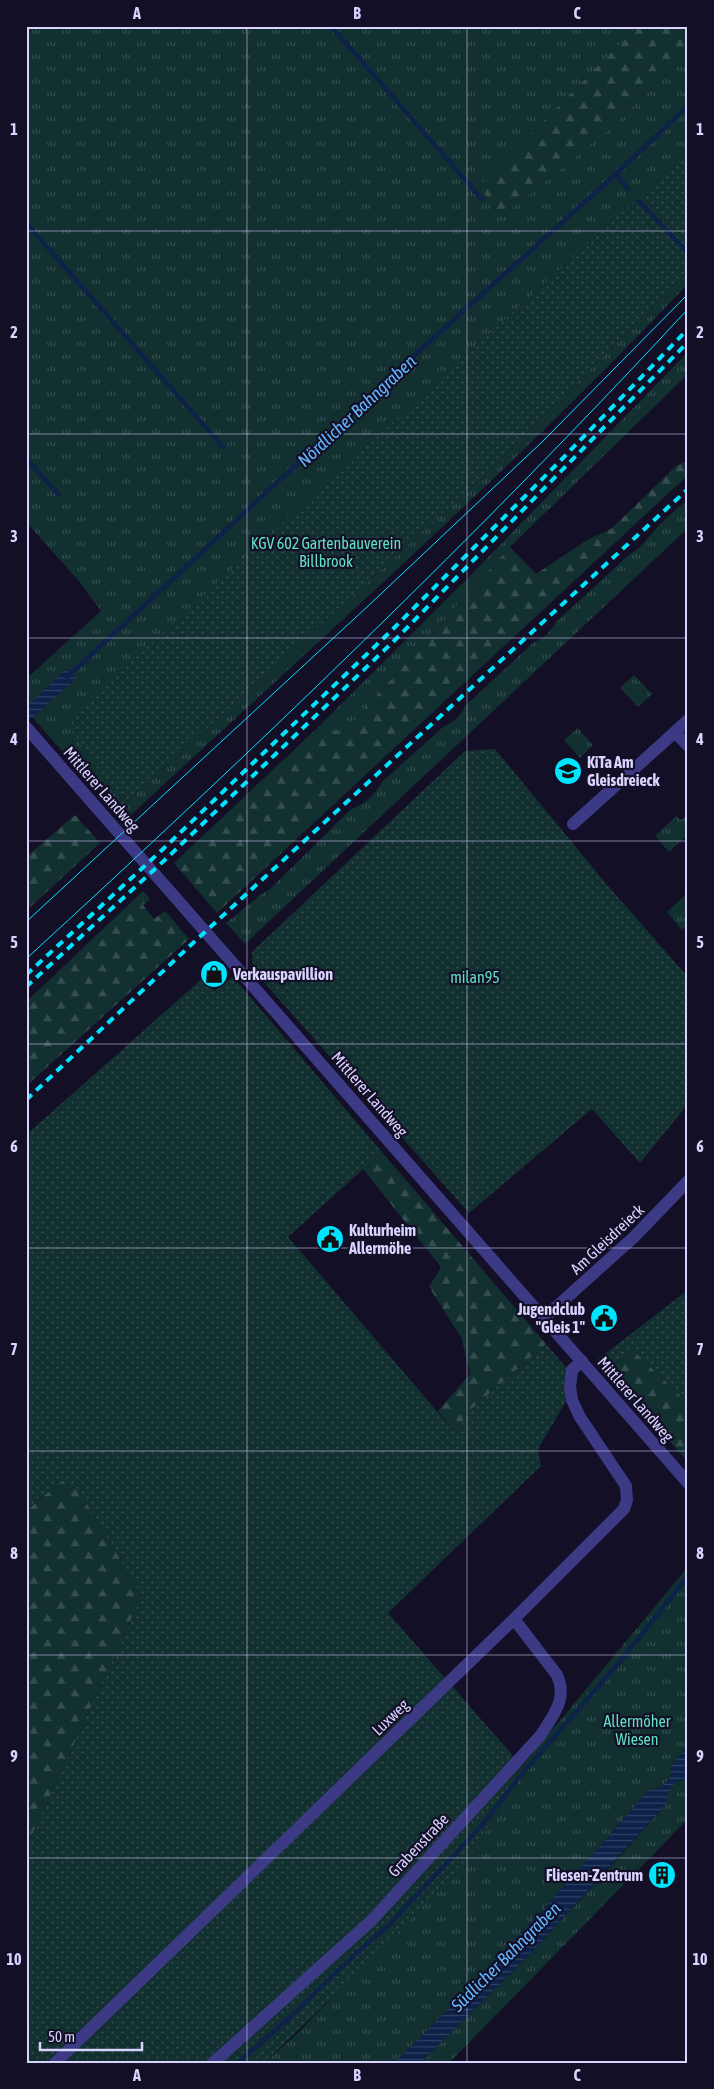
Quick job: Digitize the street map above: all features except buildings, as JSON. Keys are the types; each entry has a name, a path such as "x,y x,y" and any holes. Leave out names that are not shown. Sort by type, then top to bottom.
{"street":[{"path":"573,824 688,720"},
{"name":"Mittlerer Landweg","path":"26,727 688,1482"},
{"path":"675,732 688,746"},
{"name":"Am Gleisdreieck","path":"544,1318 634,1237 688,1181"},
{"name":"Luxweg","path":"55,2063 514,1619 624,1509 627,1500 626,1486 580,1417 572,1400 570,1386 572,1370 582,1361"},
{"name":"Grabenstraße","path":"213,2063 372,1920 541,1735 557,1709 562,1685 514,1619"}],"green space":[{"path":"26,26 638,26 480,186 606,132 688,54 688,152 66,722 123,805 488,472 688,271 688,284 484,488 131,815 105,787 101,790 96,790 26,710 26,679 101,611 78,580 26,522"},
{"path":"638,26 688,26 688,54 606,132 502,217 479,186"},
{"name":"KGV 602 Gartenbauverein Billbrook","path":"688,152 688,271 488,472 123,805 65,722"},
{"path":"688,352 688,374 510,547 345,731 314,731 464,582"},
{"path":"688,460 688,475 217,913 174,863 314,731 345,731 510,547 536,574 587,540 611,529 676,466"},
{"path":"688,499 688,528 245,944 226,923 270,889 351,809 369,799 382,782 443,727 456,718 465,706 533,643 546,635 556,622 641,546 661,523"},
{"path":"634,675 652,694 638,707 620,688"},
{"path":"578,728 593,745 580,758 564,740"},
{"name":"milan95","path":"495,749 608,886 688,977 688,1104 640,1163 592,1109 469,1213 253,970 252,952 465,751"},
{"path":"75,815 100,843 26,911 26,857"},
{"path":"687,815 688,834 669,852 655,836 676,816 681,820"},
{"path":"143,891 150,899 143,905 154,919 165,911 189,939 26,1086 26,1002"},
{"path":"685,895 688,899 688,924 682,930 667,912"},
{"path":"204,977 214,991 233,977 382,1152 288,1237 453,1430 459,1427 468,1412 546,1344 578,1381 538,1449 541,1466 388,1613 522,1766 476,1849 385,1947 264,2063 26,2063 26,1848 142,1596 80,1492 62,1481 26,1510 26,1135"},
{"path":"382,1152 546,1344 468,1412 459,1427 453,1430 438,1411 470,1374 462,1339 429,1287 441,1267 363,1169"},
{"path":"688,1290 688,1403 633,1350 606,1370 597,1360"},
{"path":"633,1350 688,1403 688,1462 606,1370"},
{"path":"62,1480 80,1492 142,1596 26,1848 26,1511"},
{"name":"Allermöher Wiesen","path":"688,1567 688,1745 672,1765 670,1778 661,1787 648,1791 524,1930 394,2063 264,2063 298,2033 476,1849 522,1766"},
{"path":"688,1778 688,1817 681,1826 449,2063 420,2063 532,1952 613,1864 666,1804 668,1791 676,1781"}],"water":[{"path":"66,669 77,678 26,723 26,707"},
{"name":"Südlicher Bahngraben","path":"688,1745 688,1778 672,1786 668,1793 666,1804 532,1952 420,2063 394,2063 524,1930 648,1791 661,1787 670,1778 672,1765"}],"waterway":[{"path":"331,26 482,199"},
{"name":"Nördlicher Bahngraben","path":"67,677 418,352 616,174 688,106"},
{"path":"616,174 628,189"},
{"path":"639,201 688,253"},
{"path":"26,223 224,448"},
{"path":"26,458 59,495"},
{"path":"238,2063 388,1926 482,1825 521,1775 618,1664 688,1576"}],"tram line":[{"path":"26,922 367,607 542,442 688,294"},
{"path":"26,959 364,641 528,477 688,309"}],"railway":[{"path":"26,975 162,850 390,632 688,329"},
{"path":"26,987 168,857 397,638 688,342"},
{"path":"26,1100 193,943 688,489"}],"place":[{"name":"KiTa Am Gleisdreieck","path":"568,771"},
{"name":"Verkauspavillion","path":"214,974"},
{"name":"Kulturheim Allermöhe","path":"330,1239"},
{"name":"Jugendclub \"Gleis 1\"","path":"604,1318"},
{"name":"Fliesen-Zentrum","path":"662,1875"}]}
